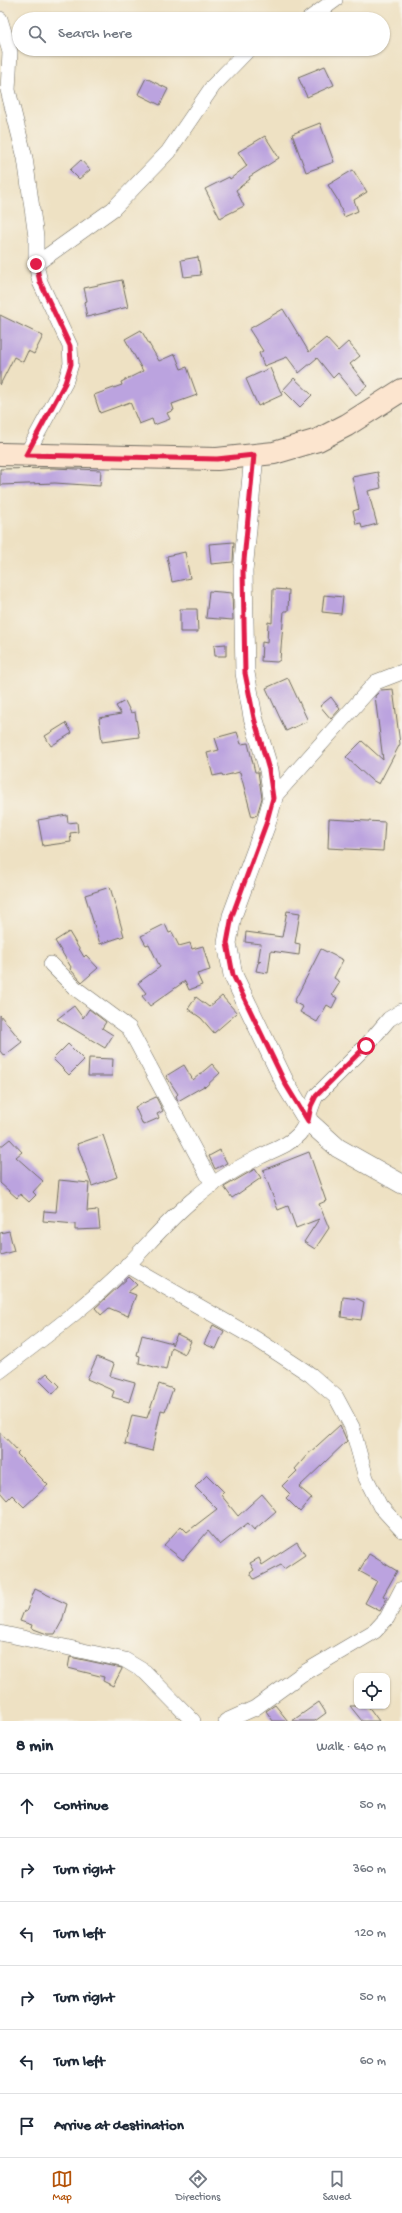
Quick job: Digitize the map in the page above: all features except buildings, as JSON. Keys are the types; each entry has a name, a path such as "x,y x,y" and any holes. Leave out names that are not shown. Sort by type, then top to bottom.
{"main road":[{"path":"0,454 217,459 274,453 318,440 347,425 402,390"}],"street":[{"path":"319,12 335,0"},
{"path":"0,19 10,52 8,90 25,158 36,237 36,264 40,282 70,346 71,364 65,383 26,455"},
{"path":"36,264 113,209 168,152 213,86 242,56"},
{"path":"254,455 243,571 245,673 254,718 269,770 273,798 266,824 232,916 227,943 233,975 286,1085 308,1121 338,1148 402,1184"},
{"path":"273,798 376,682 402,672"},
{"path":"51,964 75,988 129,1028 213,1184"},
{"path":"0,1371 54,1329 127,1265 149,1240 196,1197 213,1184 259,1156 286,1146 299,1134 308,1121 311,1106 316,1096 366,1046 389,1020 402,1011"},
{"path":"127,1265 256,1338 311,1374 336,1397 352,1427 366,1478 380,1506 402,1530"},
{"path":"226,1721 255,1708 302,1674 375,1631 387,1618 402,1589"},
{"path":"0,1633 125,1660 145,1672 193,1721"}],"route":[{"path":"36,264 40,282 70,346 71,364 65,383 26,455 217,459 254,455 243,571 245,673 254,718 269,770 273,798 266,824 243,882 232,916 227,943 233,975 286,1085 308,1121 311,1106 316,1096 366,1046"}]}
